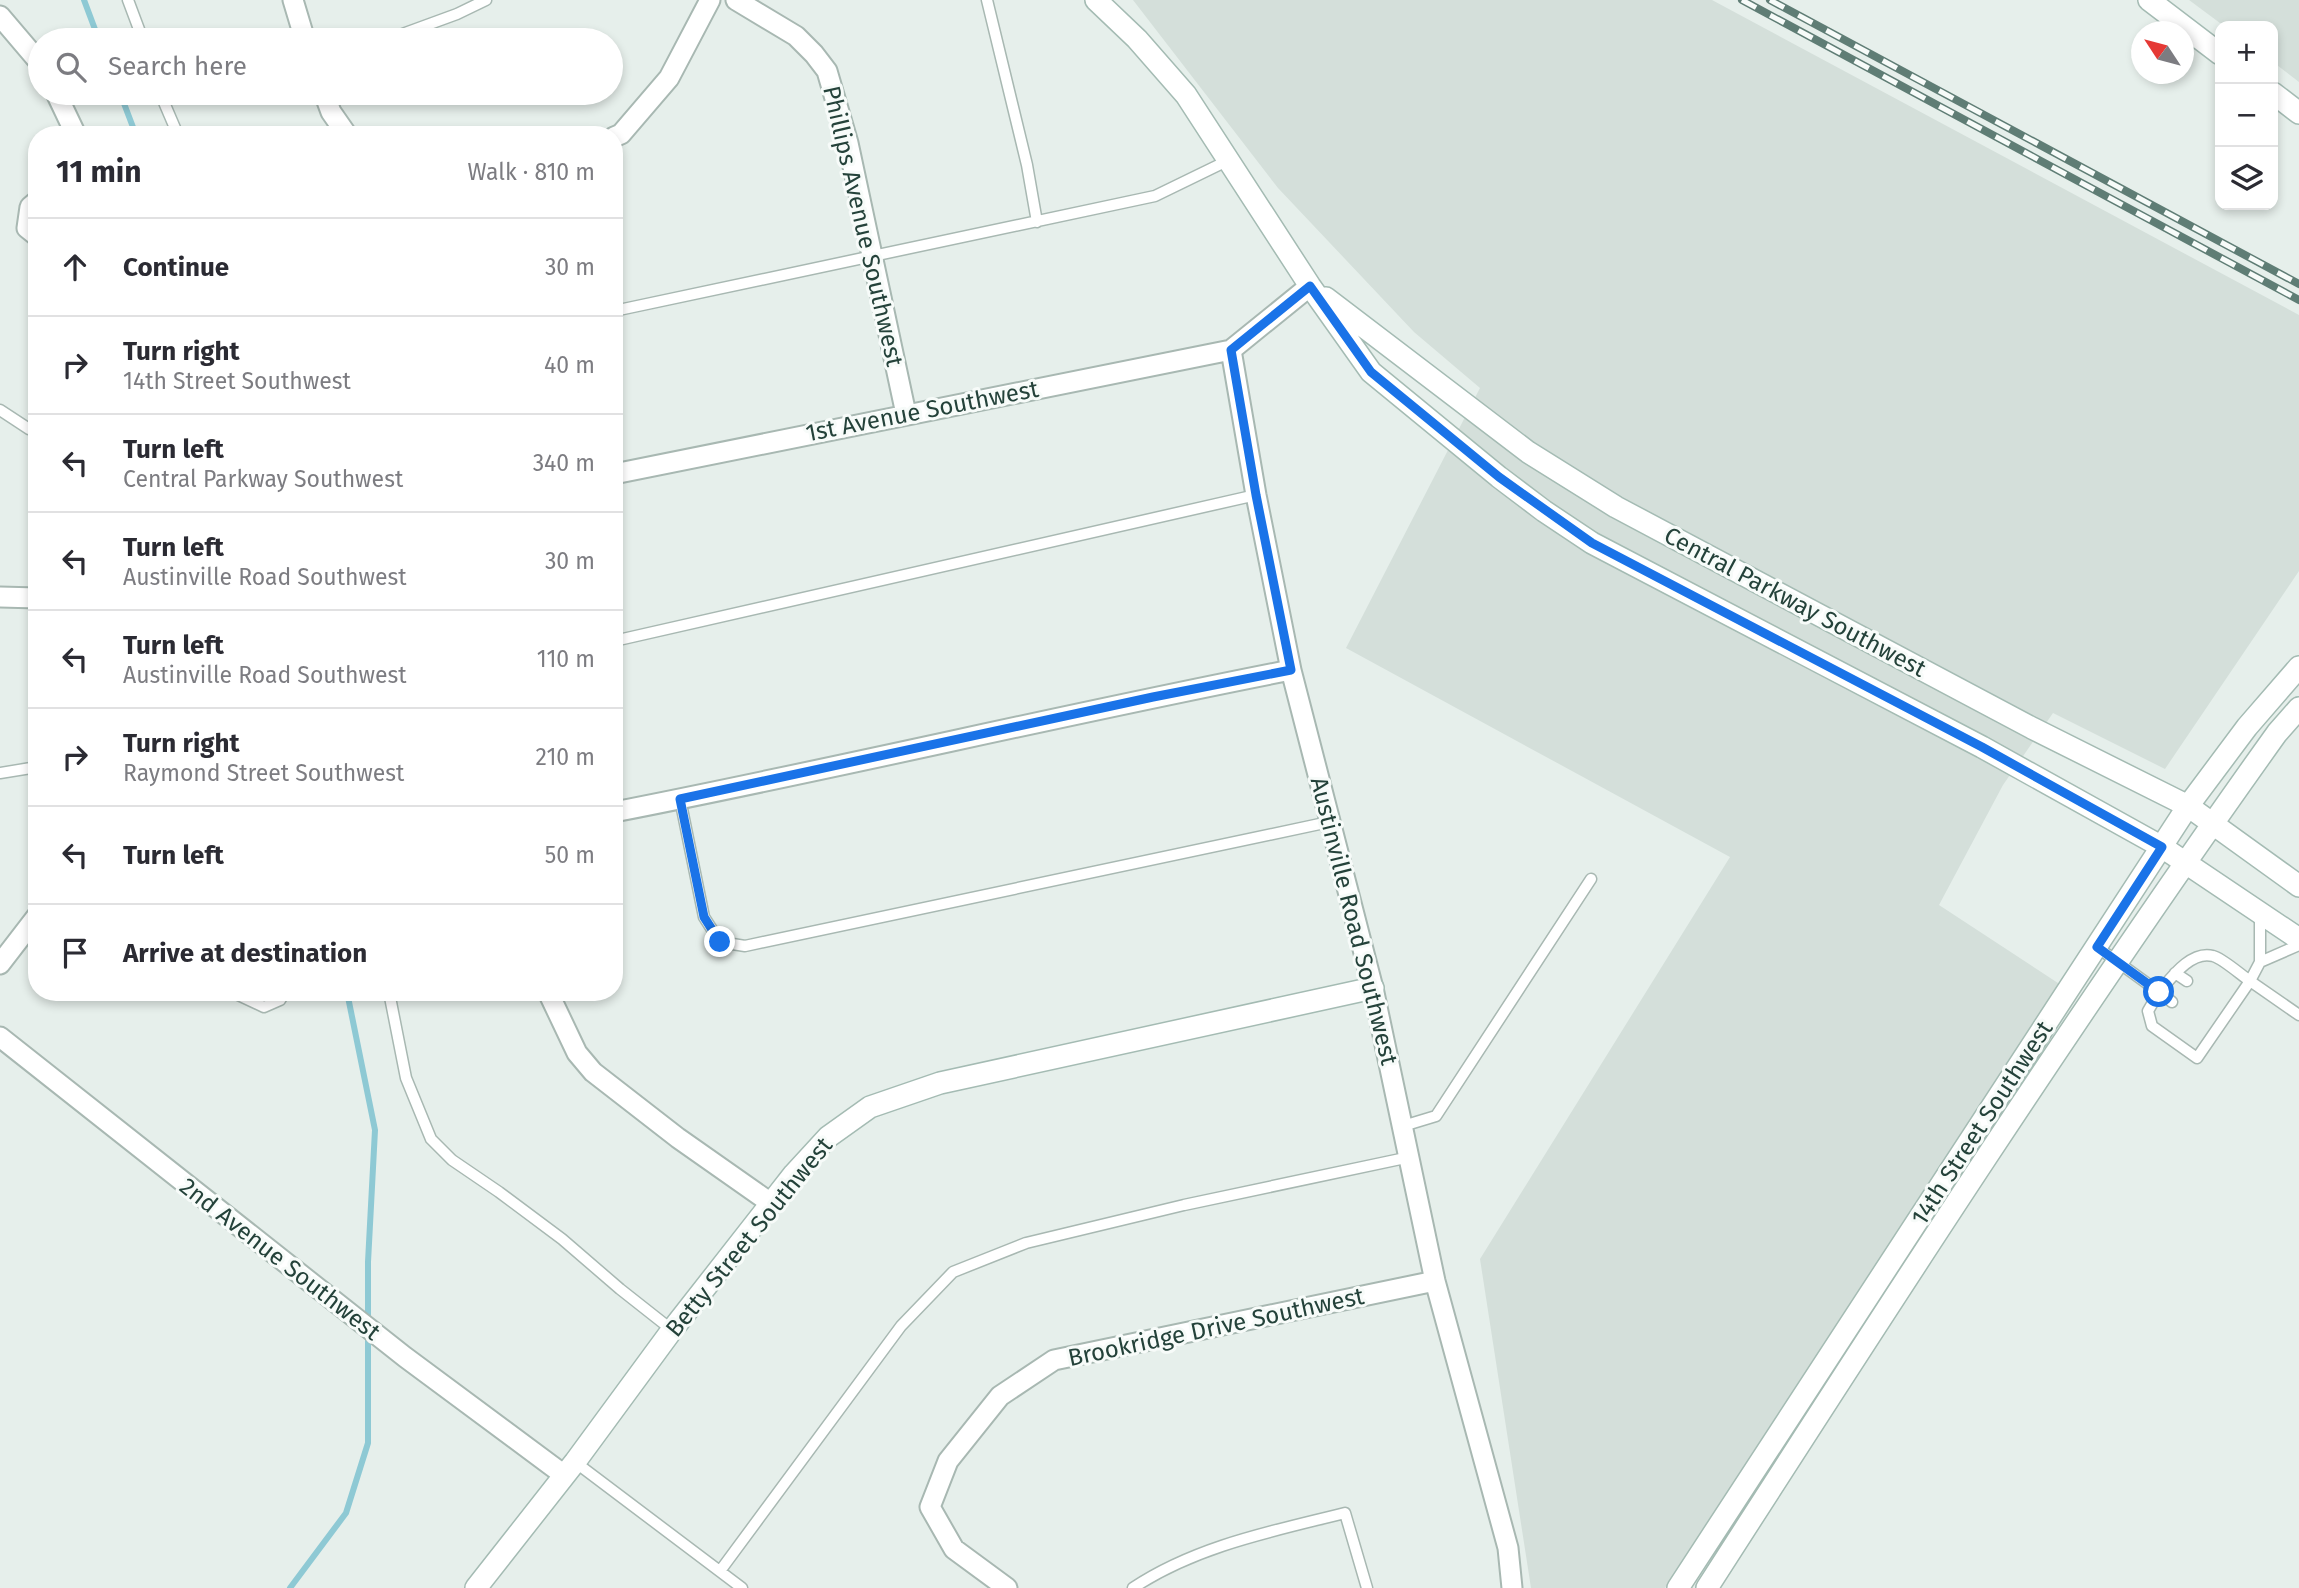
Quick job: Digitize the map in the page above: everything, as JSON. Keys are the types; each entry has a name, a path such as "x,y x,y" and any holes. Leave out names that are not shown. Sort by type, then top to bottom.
{"street":[{"path":"293,0 301,28"},
{"path":"623,132 669,78 710,0"},
{"name":"Phillips Avenue Southwest","path":"736,0 796,36 827,71 848,143 906,414"},
{"name":"Central Parkway Southwest","path":"1096,0 1137,39 1186,95 1310,286 1371,372 1499,477 1592,543 1982,747 2162,847 2299,939"},
{"path":"2150,0 2215,50"},
{"path":"0,16 28,49"},
{"path":"2278,97 2299,113"},
{"path":"62,105 72,126"},
{"path":"328,105 341,126"},
{"path":"1231,350 1310,286"},
{"name":"Central Parkway Southwest","path":"1310,286 1528,452 1616,507 2032,728 2188,806 2299,886"},
{"name":"1st Avenue Southwest","path":"623,472 1231,350"},
{"name":"Austinville Road Southwest","path":"1231,350 1256,495 1291,670 1373,988 1435,1281 1508,1548 1512,1588"},
{"path":"0,597 28,598"},
{"name":"14th Street Southwest","path":"1678,1588 2188,806 2247,727 2299,667"},
{"path":"623,810 1291,670"},
{"name":"14th Street Southwest","path":"1707,1588 2117,961 2212,823 2277,733 2299,708"},
{"path":"0,964 28,928"},
{"name":"Betty Street Southwest","path":"476,1588 794,1174 828,1137 870,1107 940,1083 1373,988"},
{"path":"552,1001 577,1053 593,1072 678,1138 772,1204"},
{"name":"2nd Avenue Southwest","path":"0,1037 405,1357 570,1469"},
{"name":"Brookridge Drive Southwest","path":"1007,1588 954,1549 930,1507 948,1461 1000,1396 1055,1360 1435,1281"}],"lane":[{"path":"128,0 138,28"},
{"path":"419,28 486,0"},
{"path":"987,0 1027,165 1037,222"},
{"path":"165,105 174,126"},
{"path":"623,309 1155,197 1229,160"},
{"path":"0,410 28,428"},
{"path":"623,639 1256,495"},
{"path":"0,773 28,768"},
{"path":"680,799 704,917 720,942 745,946 1329,822"},
{"path":"1403,1126 1436,1115 1591,879"},
{"path":"2260,912 2260,962 2250,981 2228,1009 2197,1058 2152,1026 2148,1011 2175,973 2188,962 2213,956 2250,981 2299,1015"},
{"path":"2260,962 2299,945"},
{"path":"2097,947 2172,1002"},
{"path":"2175,973 2187,981"},
{"path":"251,1001 264,1007 278,1001"},
{"path":"391,1001 406,1078 431,1139 452,1160 562,1239 672,1330"},
{"path":"720,1571 901,1326 953,1272 1026,1243 1198,1202 1410,1157"},
{"path":"570,1469 742,1588"},
{"path":"1133,1588 1155,1573 1241,1538 1345,1513 1367,1588"}],"shaded area":[{"path":"1133,0 1712,0 2299,315 2299,571 2165,769 2053,713 2003,785 1939,905 2061,985 1665,1588 1531,1588 1480,1259 1730,857 1346,648 1480,388 1414,332 1278,188"},
{"path":"2189,0 2299,0 2299,82 2278,66 2278,21 2217,21"}],"waterway":[{"path":"84,0 94,28"},
{"path":"125,105 133,126"},
{"path":"349,1001 375,1130 368,1262 368,1321"},
{"path":"290,1588 346,1513 368,1443 368,1332"}],"railway":[{"path":"1742,0 2299,300"},
{"path":"1770,0 2299,284"}],"route":[{"path":"720,942 704,917 680,799 1291,670 1256,495 1231,350 1310,286 1371,372 1499,477 1592,543 1982,747 2162,847 2097,947 2159,992"}]}
